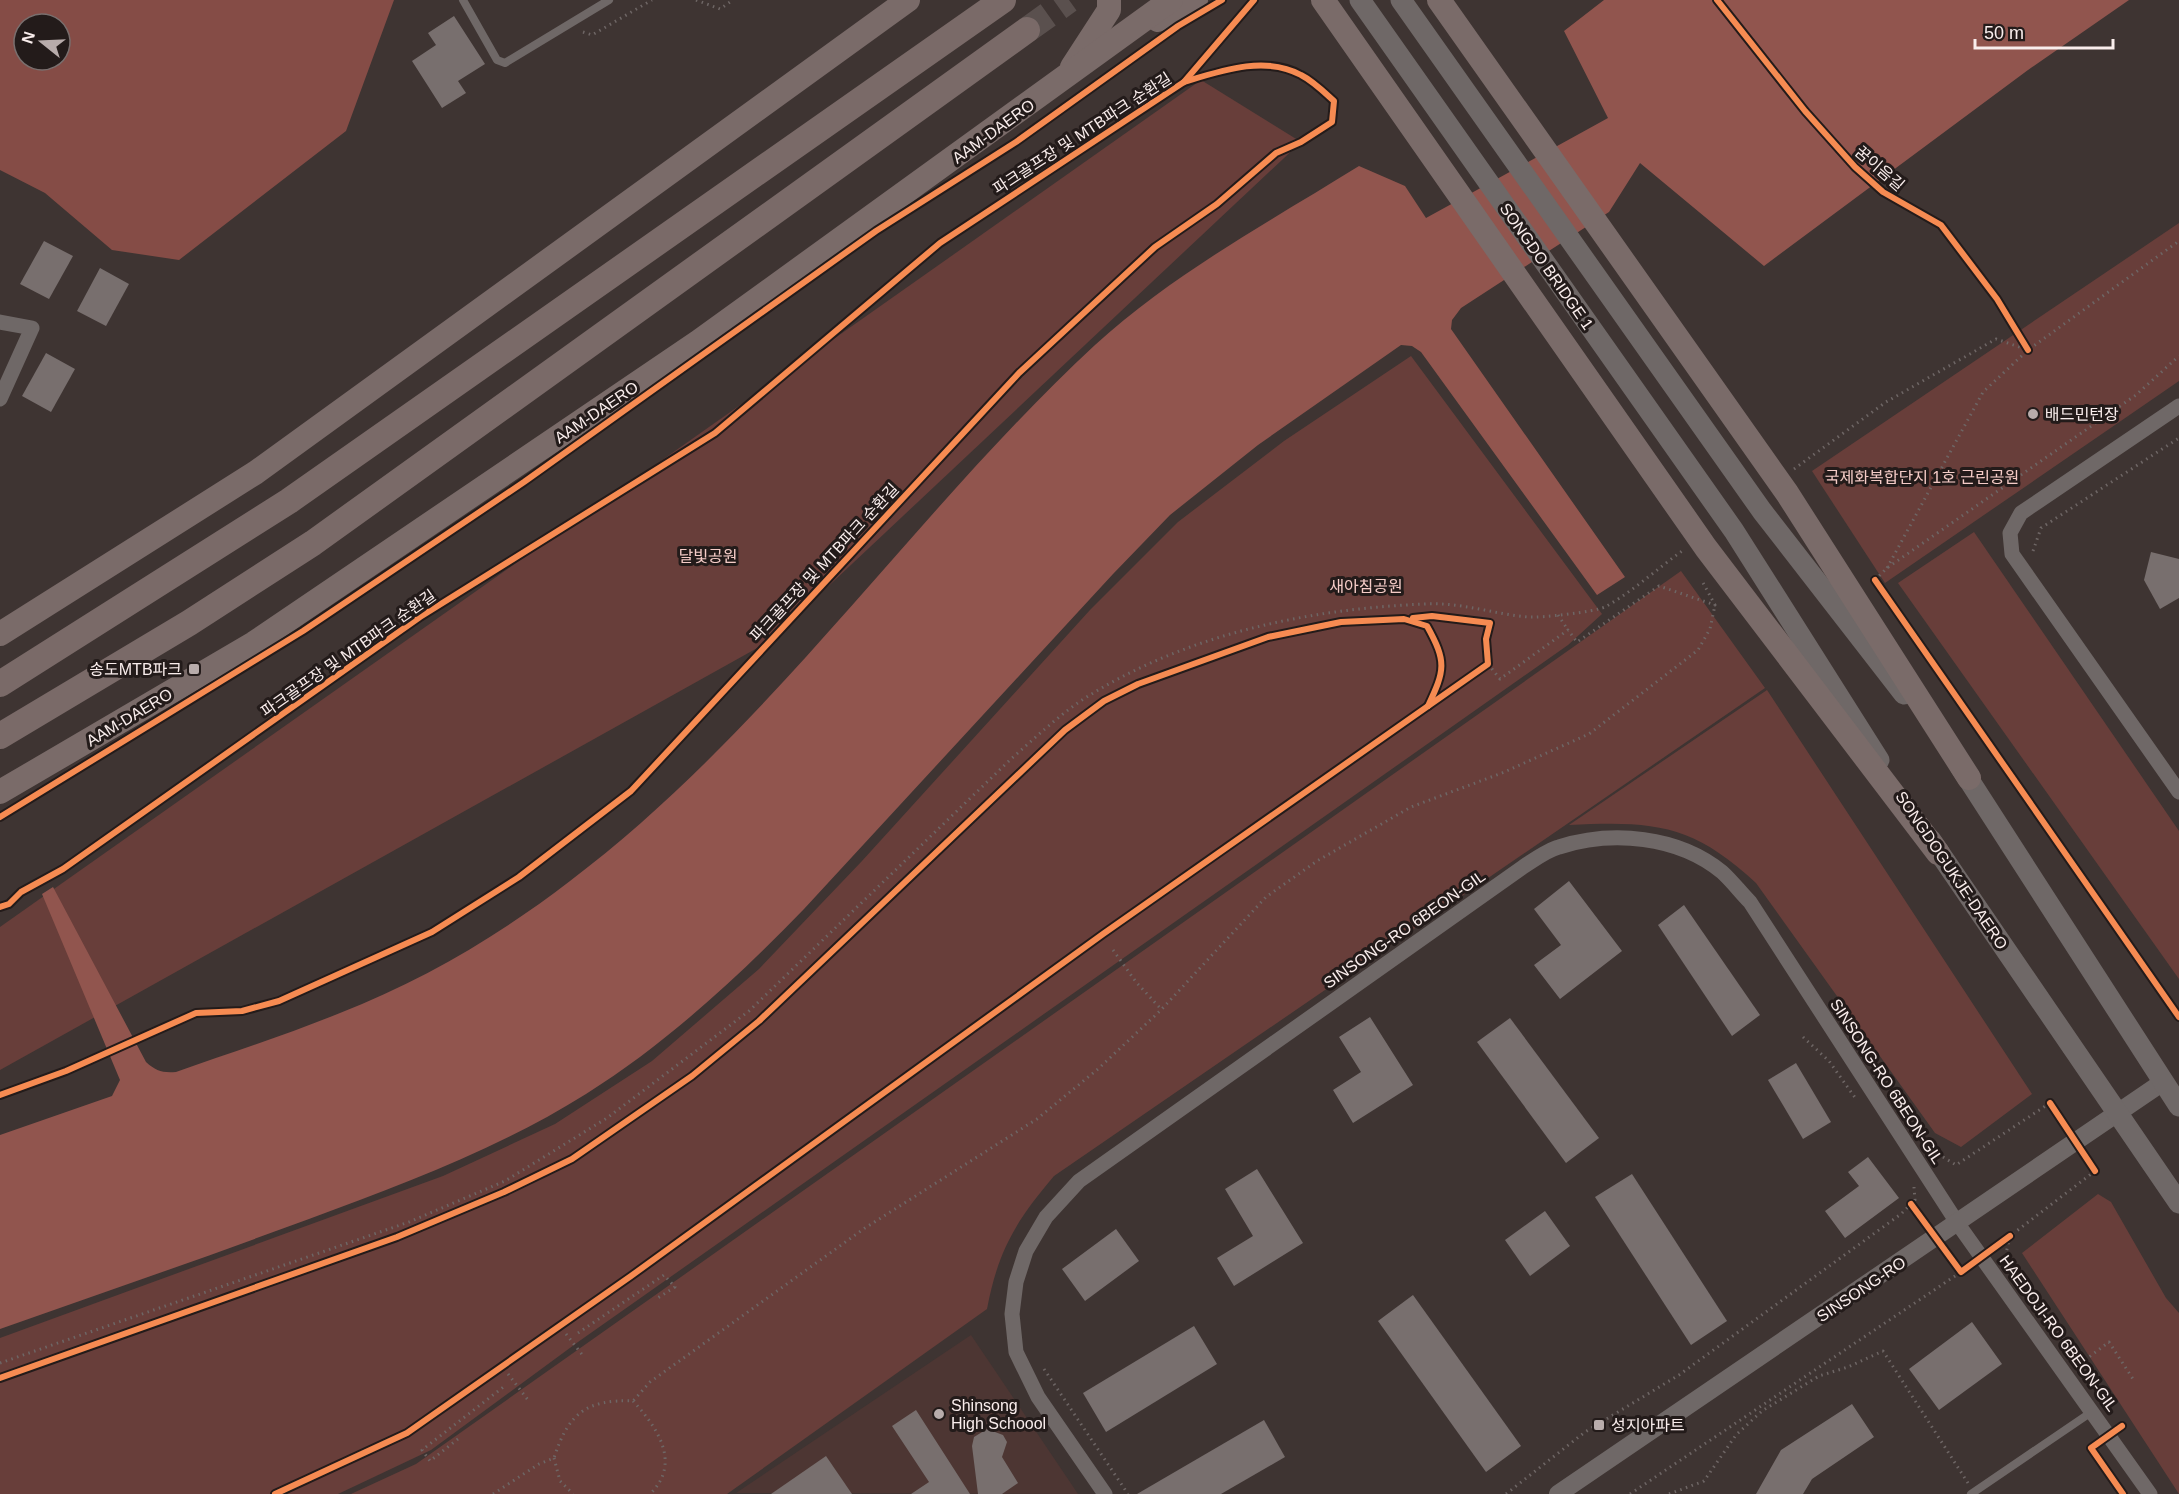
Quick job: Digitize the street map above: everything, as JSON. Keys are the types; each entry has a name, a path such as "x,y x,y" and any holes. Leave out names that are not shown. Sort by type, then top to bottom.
{"highway":[{"path":"0,684 289,501 1003,0"},
{"path":"0,736 189,623 313,543 1027,30"}],"main road":[{"path":"0,634 255,473 908,0"},
{"path":"1064,79 1108,10 1109,0"},
{"name":"AAM-DAERO","path":"0,792 264,636 698,342 1116,42 1171,0"},
{"path":"1116,42 1196,0"},
{"path":"1312,0 1351,39"},
{"path":"1323,0 1706,548 1938,853"},
{"name":"SONGDO BRIDGE 1","path":"1360,0 1734,531"},
{"name":"SONGDO BRIDGE 1","path":"1401,0 1762,511 1970,778"},
{"path":"1439,0 1787,493 2179,1106"},
{"name":"SONGDOGUKJE-DAERO","path":"1734,531 1938,853 2179,1203"}],"street":[{"path":"0,322 32,328 0,399"},
{"path":"2179,406 2021,513 2010,532 2012,554 2179,792"},
{"name":"SINSONG-RO 6BEON-GIL","path":"1105,1494 1038,1397 1016,1352 1012,1314 1016,1282 1026,1251 1046,1217 1079,1181 1523,867 1558,847 1590,840 1638,838 1680,847 1722,872 1750,902 1958,1224"},
{"name":"SINSONG-RO","path":"1558,1494 1958,1224 2115,1113 2163,1082"},
{"name":"HAEDOJI-RO 6BEON-GIL","path":"1958,1224 2150,1494"}],"lane":[{"path":"463,0 497,60 505,63 609,0"},
{"path":"1972,1493 2093,1411"}],"path":[{"path":"579,30 592,35 652,0"},
{"path":"696,0 720,9 733,0"},
{"path":"1887,568 1983,392 2028,350 2179,241"},
{"path":"1826,446 1886,402 1996,339 2028,350"},
{"path":"2022,340 2028,350"},
{"path":"1882,589 1875,580 1887,568 2136,395 2179,357"},
{"path":"2031,549 2041,528 2179,438"},
{"path":"633,1401 650,1382 865,1228 1037,1119 1098,1069 1161,1010 1266,897 1317,861 1411,807 1503,773 1589,734 1698,650 1710,629 1715,605 1700,577"},
{"path":"0,1363 409,1222 505,1181 607,1118 750,1011 1021,750 1082,701 1116,680 1164,658 1252,628 1300,615 1342,609 1431,603 1530,618 1558,615 1577,642 1659,586 1715,605"},
{"path":"1488,656 1488,664 1500,679 1568,630"},
{"path":"1480,670 1488,664"},
{"path":"1113,950 1136,982 1161,1010"},
{"path":"1803,1037 1829,1061 1862,1108"},
{"path":"1943,1157 1956,1165 2050,1103 2057,1113"},
{"path":"1630,1494 1961,1272 2095,1172 2076,1141"},
{"path":"1506,1494 1585,1432 1679,1375 1901,1214 1915,1200 1914,1182"},
{"path":"1911,1204 1961,1272"},
{"path":"2010,1236 2005,1258 2080,1363"},
{"path":"578,1333 664,1275 675,1287 656,1299"},
{"path":"566,1334 584,1357"},
{"path":"2066,1374 2109,1342 2133,1379"},
{"path":"1669,1494 1704,1481 1736,1435 1762,1411 1819,1376 1848,1367 1882,1351 1972,1493"},
{"path":"1044,1369 1128,1494"},
{"path":"508,1374 528,1400"},
{"path":"458,1439 430,1461 422,1450 506,1385"},
{"path":"573,1494 560,1481 554,1458 562,1434 582,1409 608,1400 633,1401 650,1420 665,1446 666,1464 659,1486 650,1494"},
{"path":"2109,1435 2091,1448 2122,1494"},
{"path":"493,1494 539,1464 554,1458"}],"shaded area":[{"path":"0,0 394,0 346,131 179,260 112,250 45,193 0,170"},
{"path":"1604,0 2129,0 2028,70 1764,266 1640,163 1609,212 1461,308 1452,320 1451,329 1625,577 1597,595 1421,352 1412,346 1401,345 1258,445 1170,515 804,909 701,1008 616,1074 586,1094 520,1131 451,1164 345,1206 0,1329 0,1135 112,1096 120,1080 42,894 53,887 146,1062 163,1072 176,1072 320,1021 401,986 460,955 516,920 570,881 643,821 711,757 776,689 1028,411 1095,345 1157,295 1190,271 1359,166 1405,186 1426,218 1608,118 1564,31"},
{"name":"Shinsong High Schoool","path":"971,1335 1078,1494 736,1493"}],"green space":[{"name":"달빛공원","path":"1201,80 1301,142 770,641 0,1070 0,927"},
{"name":"국제화복합단지 1호 근린공원","path":"2179,223 2179,381 1885,583 1812,471"},
{"name":"새아침공원","path":"1411,356 1602,614 1568,645 578,1342 431,1450 338,1494 0,1494 0,1338 443,1176 555,1124 652,1061 759,969 862,861 1090,610 1178,522 1284,441"},
{"path":"1974,532 2179,831 2179,979 1898,583"},
{"path":"1681,571 1765,688 1054,1176 1029,1208 1010,1238 997,1270 987,1309 727,1494 351,1494 416,1464"},
{"path":"1767,690 2032,1094 1961,1147 1935,1133 1756,883 1733,863 1691,837 1670,830 1624,824 1569,825"},
{"path":"2098,1194 2111,1202 2166,1298 2179,1313 2179,1494 2022,1253"}],"building":[{"path":"454,16 485,64 458,81 466,93 442,108 412,61 436,45 428,33"},
{"path":"44,241 73,256 49,299 20,284"},
{"path":"100,268 129,284 106,326 77,311"},
{"path":"46,353 75,369 51,412 22,396"},
{"path":"2151,552 2179,559 2179,598 2160,609 2144,580"},
{"path":"1569,881 1622,951 1560,999 1534,965 1561,945 1534,909"},
{"path":"1684,905 1760,1015 1732,1036 1658,925"},
{"path":"1370,1017 1413,1085 1353,1123 1333,1090 1361,1072 1339,1037"},
{"path":"1510,1018 1599,1138 1566,1163 1477,1042"},
{"path":"1796,1063 1831,1122 1803,1139 1768,1080"},
{"path":"1868,1157 1899,1198 1845,1238 1825,1211 1859,1186 1848,1172"},
{"path":"1257,1169 1303,1243 1234,1286 1217,1258 1253,1236 1225,1189"},
{"path":"1632,1174 1727,1321 1691,1345 1595,1197"},
{"path":"1545,1211 1570,1246 1530,1276 1505,1240"},
{"path":"1116,1229 1139,1261 1085,1301 1062,1269"},
{"path":"1413,1295 1521,1446 1486,1472 1378,1321"},
{"path":"1972,1322 2002,1364 1939,1410 1909,1369"},
{"path":"1194,1326 1217,1364 1106,1432 1083,1393"},
{"path":"1852,1404 1874,1437 1812,1479 1803,1494 1756,1494 1781,1450"},
{"path":"916,1410 970,1494 911,1494 929,1482 892,1426"},
{"path":"1264,1420 1285,1457 1221,1494 1137,1494"},
{"path":"987,1429 1003,1435 1007,1442 1002,1457 1018,1483 1002,1494 978,1494 972,1446 974,1437"},
{"path":"826,1456 852,1494 771,1494"}],"tunnel":[{"path":"1027,30 1069,0"}],"cycle path":[{"path":"0,817 303,631 524,482 876,231 1016,142 1178,26 1222,0"},
{"name":"파크골프장 및 MTB파크 순환길","path":"1184,82 1254,0"},
{"name":"꿈이음길","path":"1717,0 1805,111 1855,167 1883,192 1941,225 1997,299 2028,350"},
{"name":"파크골프장 및 MTB파크 순환길","path":"0,907 9,904 21,892 63,869 420,617 715,433 940,243 1184,82 1242,67 1273,66 1305,77 1334,101 1332,122 1301,142 1276,153 1217,204 1155,247 1019,373 631,791 519,877 432,932 279,1001 242,1011 196,1013 66,1071 0,1095"},
{"path":"1875,580 2179,1017"},
{"path":"275,1494 407,1433 631,1276 1103,934 1488,664 1486,639 1490,623 1432,616 1413,618"},
{"path":"0,1378 397,1237 504,1192 572,1159 692,1076 759,1021 1065,730 1104,701 1138,684 1268,637 1341,622 1404,619 1427,626 1441,658 1438,683 1428,706"},
{"path":"2050,1103 2095,1171"},
{"path":"1911,1204 1961,1272 2010,1236"},
{"path":"2122,1426 2091,1448 2123,1494"}],"place":[{"name":"배드민턴장","path":"2033,414"},
{"name":"송도MTB파크","path":"194,669"},
{"name":"Shinsong High Schoool","path":"939,1414"},
{"name":"성지아파트","path":"1599,1425"}]}
